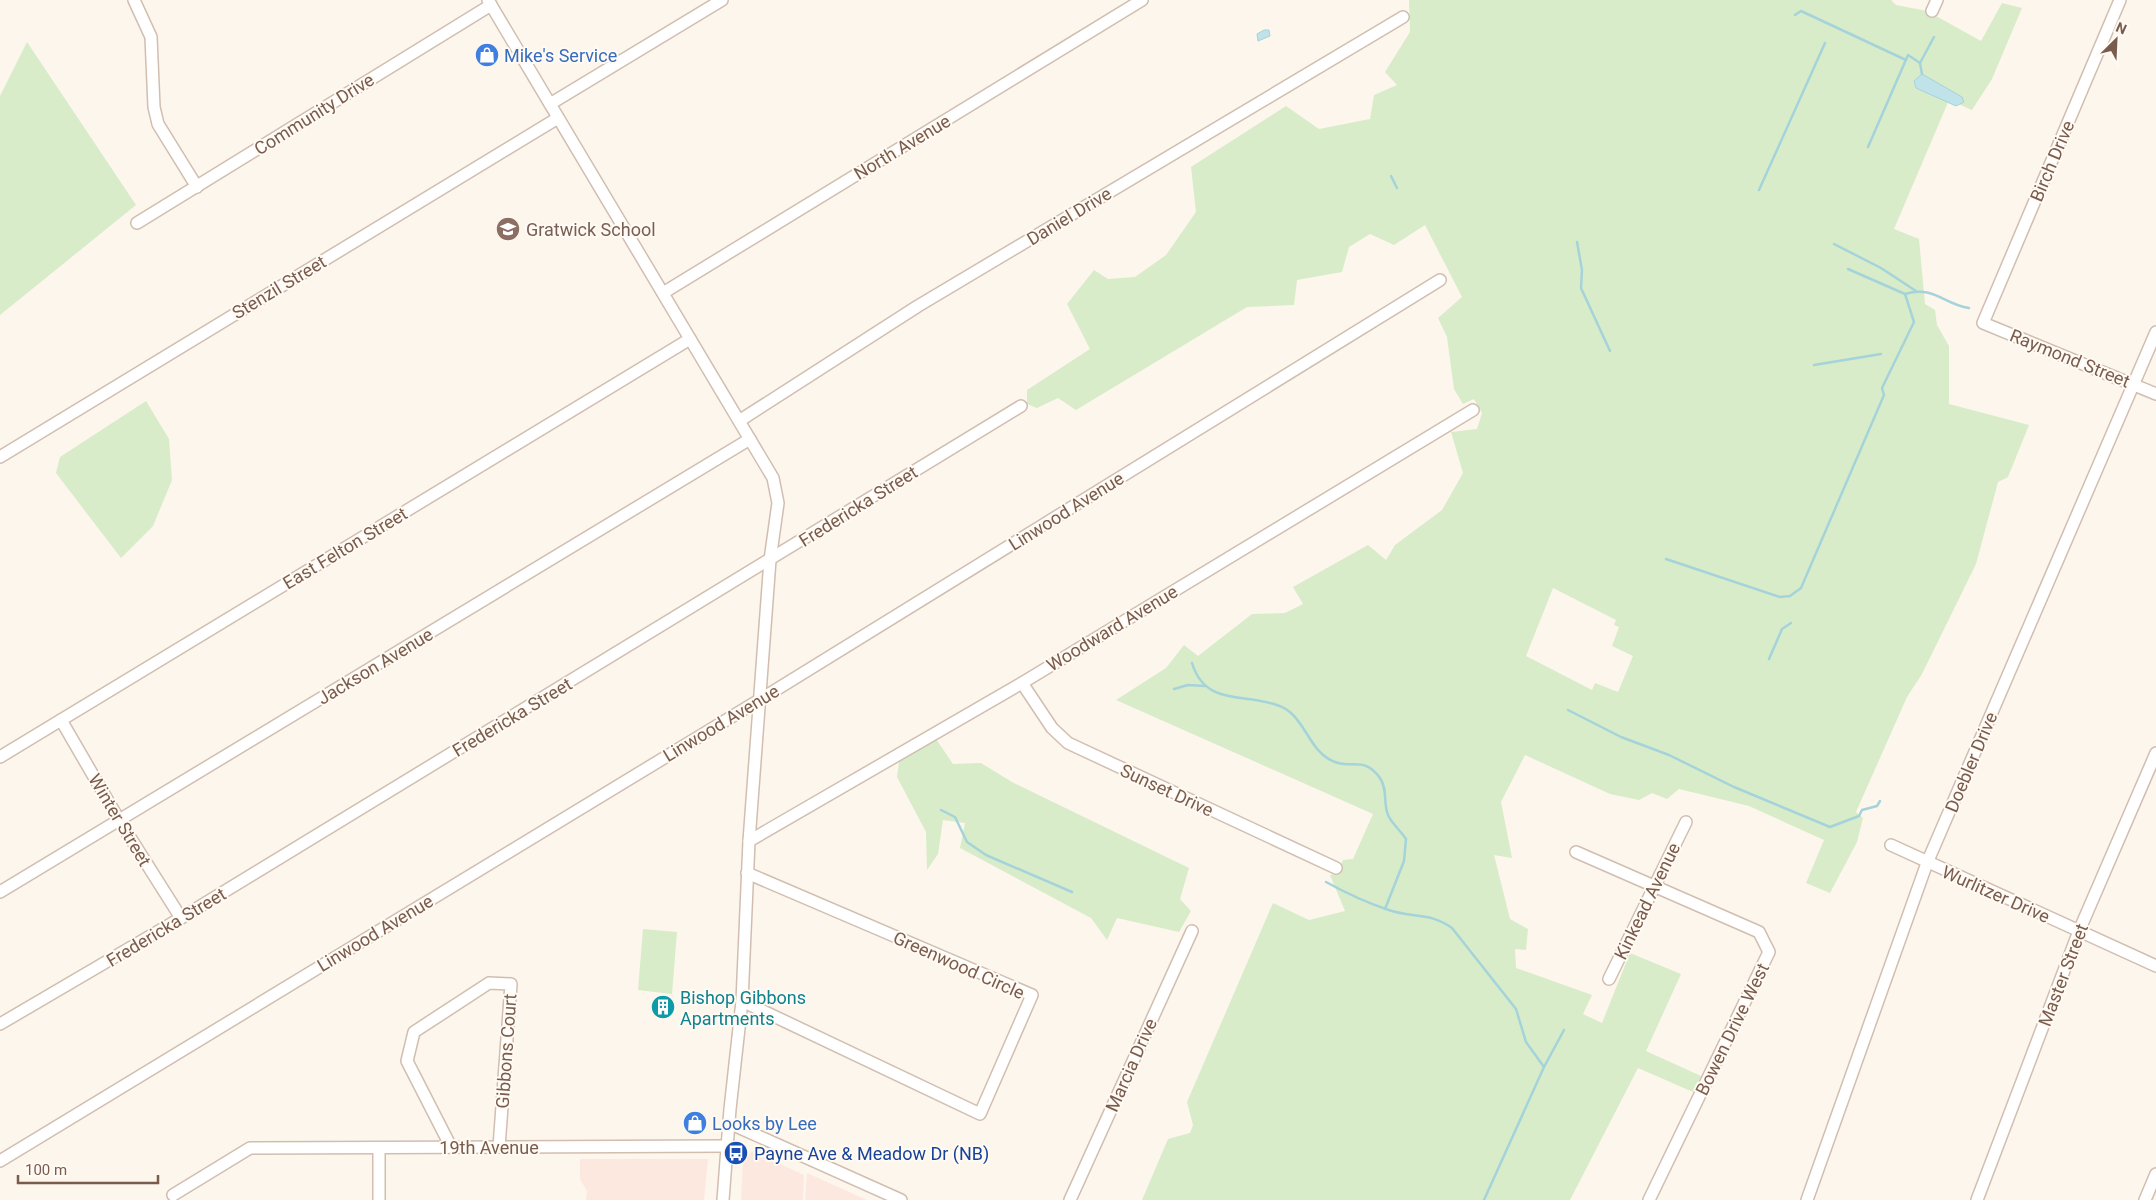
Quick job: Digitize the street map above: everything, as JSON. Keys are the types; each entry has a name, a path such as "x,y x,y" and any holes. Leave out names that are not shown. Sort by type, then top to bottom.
{"street":[{"path":"134,0 151,37 154,107 158,124 197,186"},
{"path":"550,104 722,0"},
{"name":"North Avenue","path":"663,293 1142,0"},
{"name":"Birch Drive","path":"1984,323 2120,0"},
{"path":"489,3 773,478 778,503 770,560 749,841 742,1001 723,1200"},
{"name":"Community Drive","path":"138,222 489,3"},
{"name":"Daniel Drive","path":"739,421 918,306 1403,17"},
{"name":"Stenzil Street","path":"0,457 558,118"},
{"name":"Linwood Avenue","path":"0,1161 761,699 1440,280"},
{"name":"Raymond Street","path":"1984,323 2156,394"},
{"name":"Doebler Drive","path":"1807,1200 1927,863 2156,332"},
{"name":"East Felton Street","path":"0,757 690,339"},
{"name":"Fredericka Street","path":"0,1024 182,918 1022,406"},
{"name":"Woodward Avenue","path":"749,841 1022,683 1473,410"},
{"name":"Jackson Avenue","path":"0,892 750,439"},
{"name":"Sunset Drive","path":"1022,683 1052,728 1068,743 1336,868"},
{"name":"Winter Street","path":"61,720 119,820 182,918"},
{"name":"Master Street","path":"1977,1200 2079,932 2156,753"},
{"name":"Kinkead Avenue","path":"1609,979 1686,822"},
{"name":"Wurlitzer Drive","path":"1891,846 2156,966"},
{"path":"1576,852 1655,887"},
{"name":"Greenwood Circle","path":"742,1001 980,1114 1032,995 748,874"},
{"name":"Bowen Drive West","path":"1649,1200 1769,952 1759,932 1655,887"},
{"name":"Marcia Drive","path":"1070,1200 1192,931"},
{"name":"Gibbons Court","path":"451,1147 407,1061 414,1032 489,983 511,984 499,1147"},
{"path":"729,1123 900,1200"},
{"name":"19th Avenue","path":"173,1195 250,1148 727,1146"},
{"path":"379,1148 379,1200"},
{"path":"2145,1200 2156,1174"}],"shaded area":[{"path":"752,1151 804,1175 803,1200 741,1200 743,1160"},
{"path":"580,1159 708,1159 704,1200 586,1200 587,1191 580,1179"},
{"path":"807,1173 867,1200 805,1200"}],"green space":[{"path":"1409,0 1891,0 1896,5 1927,11 1981,41 2002,3 2022,8 1992,79 1972,110 1949,100 1894,229 1919,239 1925,304 1935,310 1937,325 1949,346 1949,404 2029,425 2008,477 1998,482 1976,564 1922,674 1907,697 1856,812 1863,818 1857,842 1830,893 1806,883 1824,840 1749,806 1679,789 1667,799 1652,793 1639,800 1610,794 1525,755 1501,802 1512,858 1494,855 1510,919 1528,929 1526,950 1515,949 1516,968 1592,995 1583,1014 1602,1023 1630,953 1681,974 1646,1051 1701,1076 1693,1092 1638,1068 1570,1200 1142,1200 1168,1139 1190,1133 1193,1125 1187,1102 1273,903 1309,920 1345,911 1330,875 1337,874 1343,860 1353,859 1373,814 1116,700 1166,668 1184,645 1198,656 1252,614 1285,613 1303,604 1293,587 1368,545 1386,560 1395,545 1442,510 1463,473 1451,432 1477,429 1482,413 1474,399 1463,404 1454,389 1447,337 1438,318 1462,297 1425,225 1394,245 1370,234 1349,247 1342,272 1297,280 1294,305 1247,307 1076,410 1058,398 1037,408 1027,404 1027,390 1090,349 1067,304 1094,270 1108,279 1135,277 1166,255 1196,212 1191,167 1286,106 1319,129 1370,119 1374,95 1397,85 1385,72 1410,32","holes":["1553,588 1616,620 1614,625 1619,627 1612,646 1633,656 1618,692 1595,683 1592,690 1526,656"]},
{"path":"27,42 136,205 0,315 0,96"},
{"path":"146,401 169,439 172,480 153,526 121,558 56,473 60,457"},
{"path":"936,739 953,764 981,763 1012,782 1189,868 1180,899 1191,911 1179,932 1117,918 1107,940 1091,918 960,848 965,823 943,820 938,854 927,870 926,832 897,777 899,762"},
{"path":"643,929 677,932 672,994 638,990"}],"water":[{"path":"1264,30 1269,30 1270,36 1258,41 1257,34"},
{"path":"1922,74 1962,97 1964,102 1956,106 1916,88 1914,81"}],"waterway":[{"path":"1795,15 1801,11 1906,60"},
{"path":"1868,147 1908,55 1920,63 1934,37"},
{"path":"1759,190 1825,43"},
{"path":"1920,63 1922,74"},
{"path":"1391,176 1397,188"},
{"path":"1577,242 1582,270 1581,288 1610,351"},
{"path":"1834,244 1881,268 1916,291"},
{"path":"1848,269 1905,294 1924,292 1969,308"},
{"path":"1666,559 1780,597 1790,596 1801,588 1884,395 1882,388 1914,322 1905,294"},
{"path":"1814,365 1881,354"},
{"path":"1769,659 1782,629 1791,623"},
{"path":"1192,663 1198,677 1206,686 1227,696 1277,705 1287,710 1301,724 1318,750 1326,757 1341,764 1358,764 1369,767 1380,778 1384,787 1388,815 1406,839 1404,861 1385,909"},
{"path":"1174,689 1188,685 1205,686"},
{"path":"1568,710 1621,737 1669,755 1734,787 1830,827 1859,816 1862,810 1877,806 1880,801"},
{"path":"941,810 955,817 967,842 986,855 1072,892"},
{"path":"1326,882 1378,906 1395,912 1435,919 1452,928 1516,1009 1526,1042 1544,1067"},
{"path":"1484,1200 1544,1067 1564,1030"}],"place":[{"name":"Mike's Service","path":"487,55"},
{"name":"Gratwick School","path":"508,229"},
{"name":"Bishop Gibbons Apartments","path":"663,1007"},
{"name":"Looks by Lee","path":"695,1123"},
{"name":"Payne Ave & Meadow Dr (NB)","path":"736,1153"}]}
